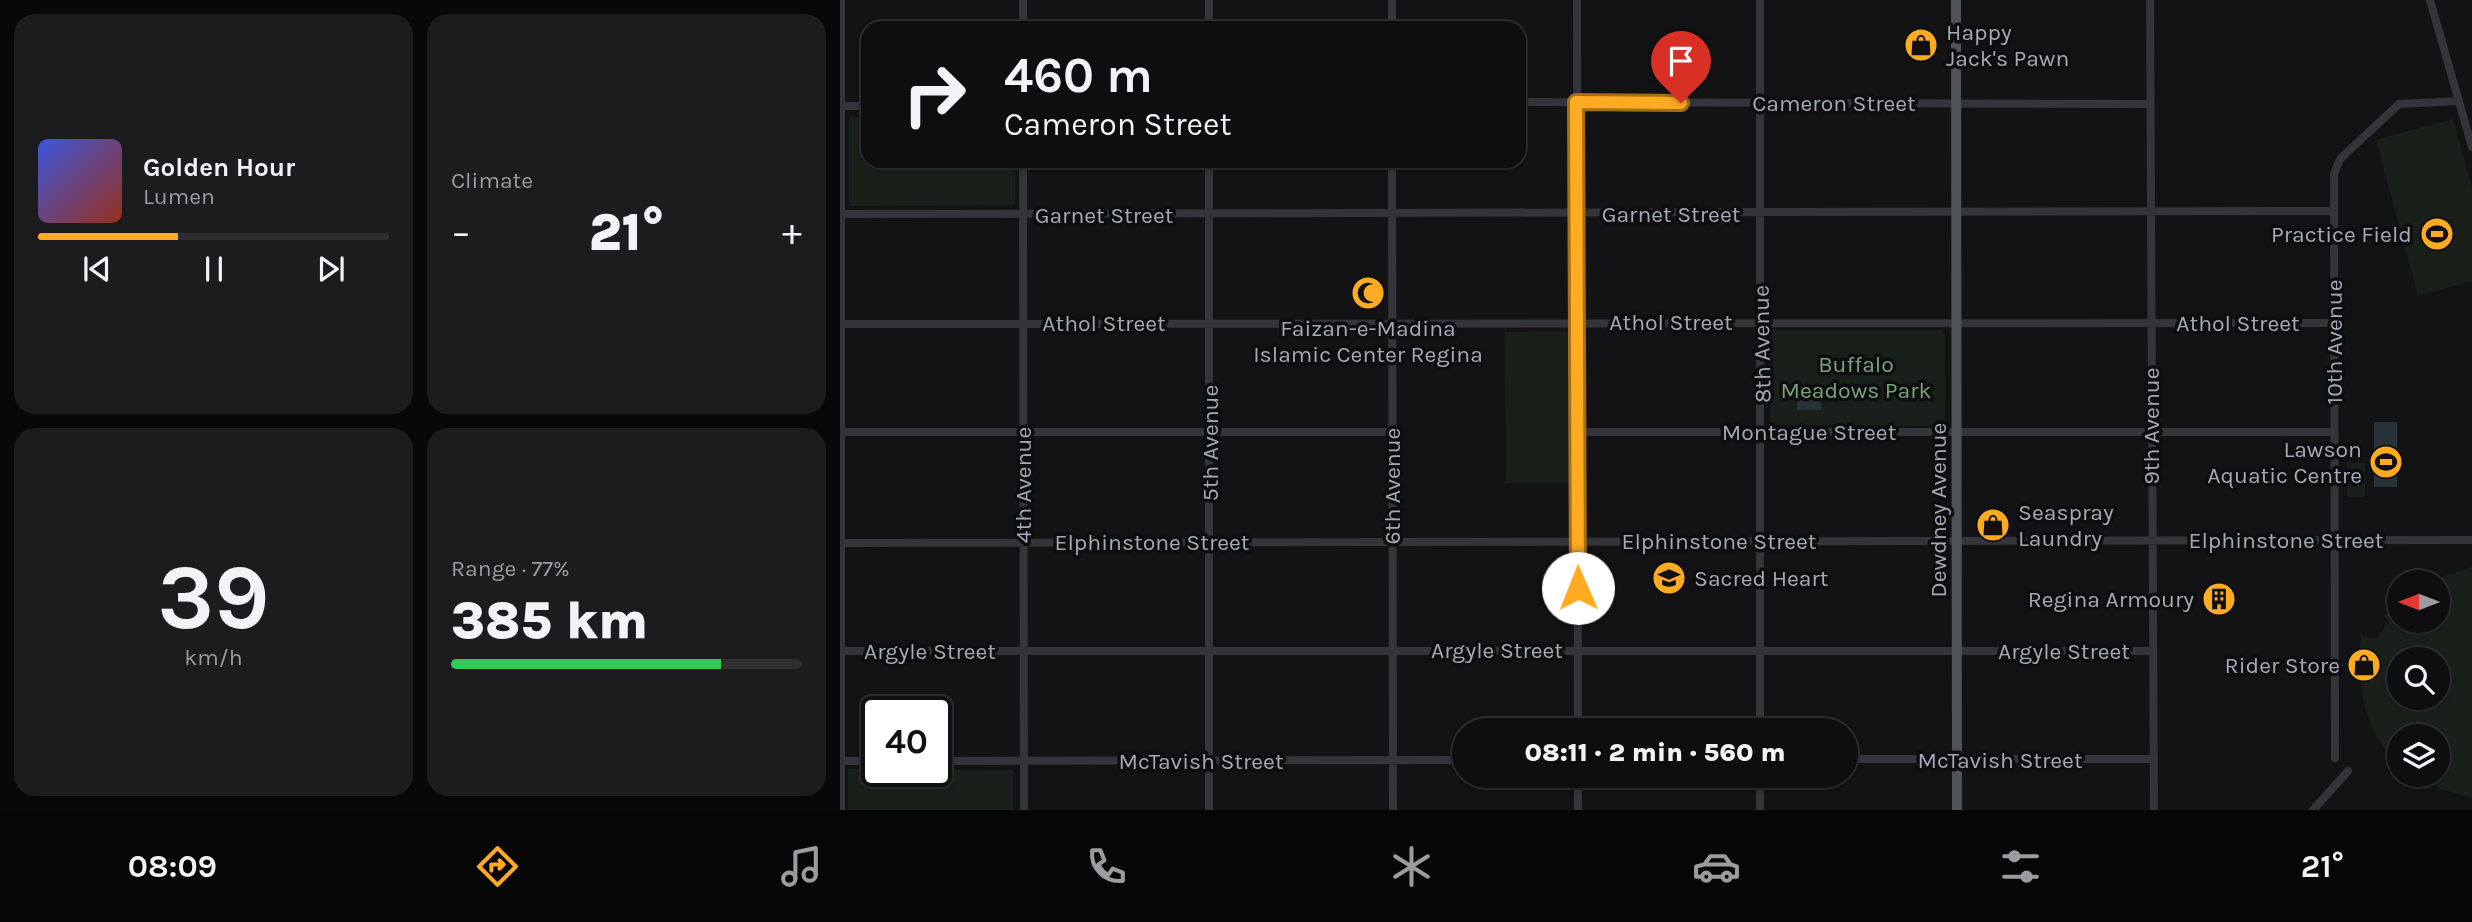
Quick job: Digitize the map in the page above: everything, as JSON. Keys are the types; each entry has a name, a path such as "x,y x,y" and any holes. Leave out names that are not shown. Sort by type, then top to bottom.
{"main road":[{"name":"Dewdney Avenue","path":"1956,0 1957,810"}],"street":[{"path":"841,0 841,810"},
{"path":"1023,0 1023,21"},
{"path":"1209,0 1209,21"},
{"path":"1392,0 1392,21"},
{"path":"1577,0 1578,718"},
{"name":"8th Avenue","path":"1760,0 1763,432 1760,718"},
{"name":"9th Avenue","path":"2150,0 2154,810"},
{"path":"2430,0 2472,147"},
{"name":"10th Avenue","path":"2334,758 2334,174 2340,159 2387,112 2399,104 2459,101"},
{"name":"Cameron Street","path":"1526,102 2150,104"},
{"path":"840,106 861,106"},
{"name":"4th Avenue","path":"1023,168 1024,810"},
{"name":"5th Avenue","path":"1209,168 1209,810"},
{"name":"6th Avenue","path":"1392,168 1393,810"},
{"name":"Garnet Street","path":"840,214 1392,215 2334,211"},
{"name":"Athol Street","path":"840,324 2334,323"},
{"path":"841,432 1392,432"},
{"name":"Montague Street","path":"1577,432 2334,432"},
{"name":"Elphinstone Street","path":"841,543 2472,540"},
{"name":"Argyle Street","path":"841,651 2153,650"},
{"name":"McTavish Street","path":"1858,759 2154,759"},
{"name":"McTavish Street","path":"952,761 1452,760"},
{"path":"841,761 861,761"},
{"path":"2313,810 2348,771"},
{"path":"1578,788 1578,810"},
{"path":"1760,788 1760,810"}],"green space":[{"path":"849,117 861,117 861,168 1015,168 1015,205 849,206"},
{"name":"Practice Field","path":"2453,119 2472,188 2472,281 2418,296 2376,140"},
{"name":"Buffalo Meadows Park","path":"1941,330 1945,335 1945,422 1941,426 1770,425 1768,331"},
{"path":"1569,331 1570,483 1506,483 1505,332"},
{"path":"2347,463 2365,463 2365,497 2347,497"},
{"path":"2472,567 2472,798 2436,787 2450,787 2450,724 2387,724 2387,751 2376,735 2364,704 2360,670 2361,635 2377,639 2387,624 2387,634 2450,634 2450,574"},
{"path":"848,769 861,769 861,787 952,787 952,770 1013,770 1013,810 848,810"}],"shaded area":[{"path":"1797,393 1821,393 1821,410 1797,410"},
{"path":"2374,422 2397,422 2397,487 2374,487"}],"place":[{"name":"Happy Jack's Pawn","path":"1921,45"},
{"name":"Practice Field","path":"2437,234"},
{"name":"Faizan-e-Madina Islamic Center Regina","path":"1368,293"},
{"name":"Lawson Aquatic Centre","path":"2386,462"},
{"name":"Seaspray Laundry","path":"1993,525"},
{"name":"Sacred Heart","path":"1669,578"},
{"name":"Regina Armoury","path":"2219,599"},
{"name":"Rider Store","path":"2364,665"}],"route":[{"path":"1578,588 1576,102 1681,103"}]}
